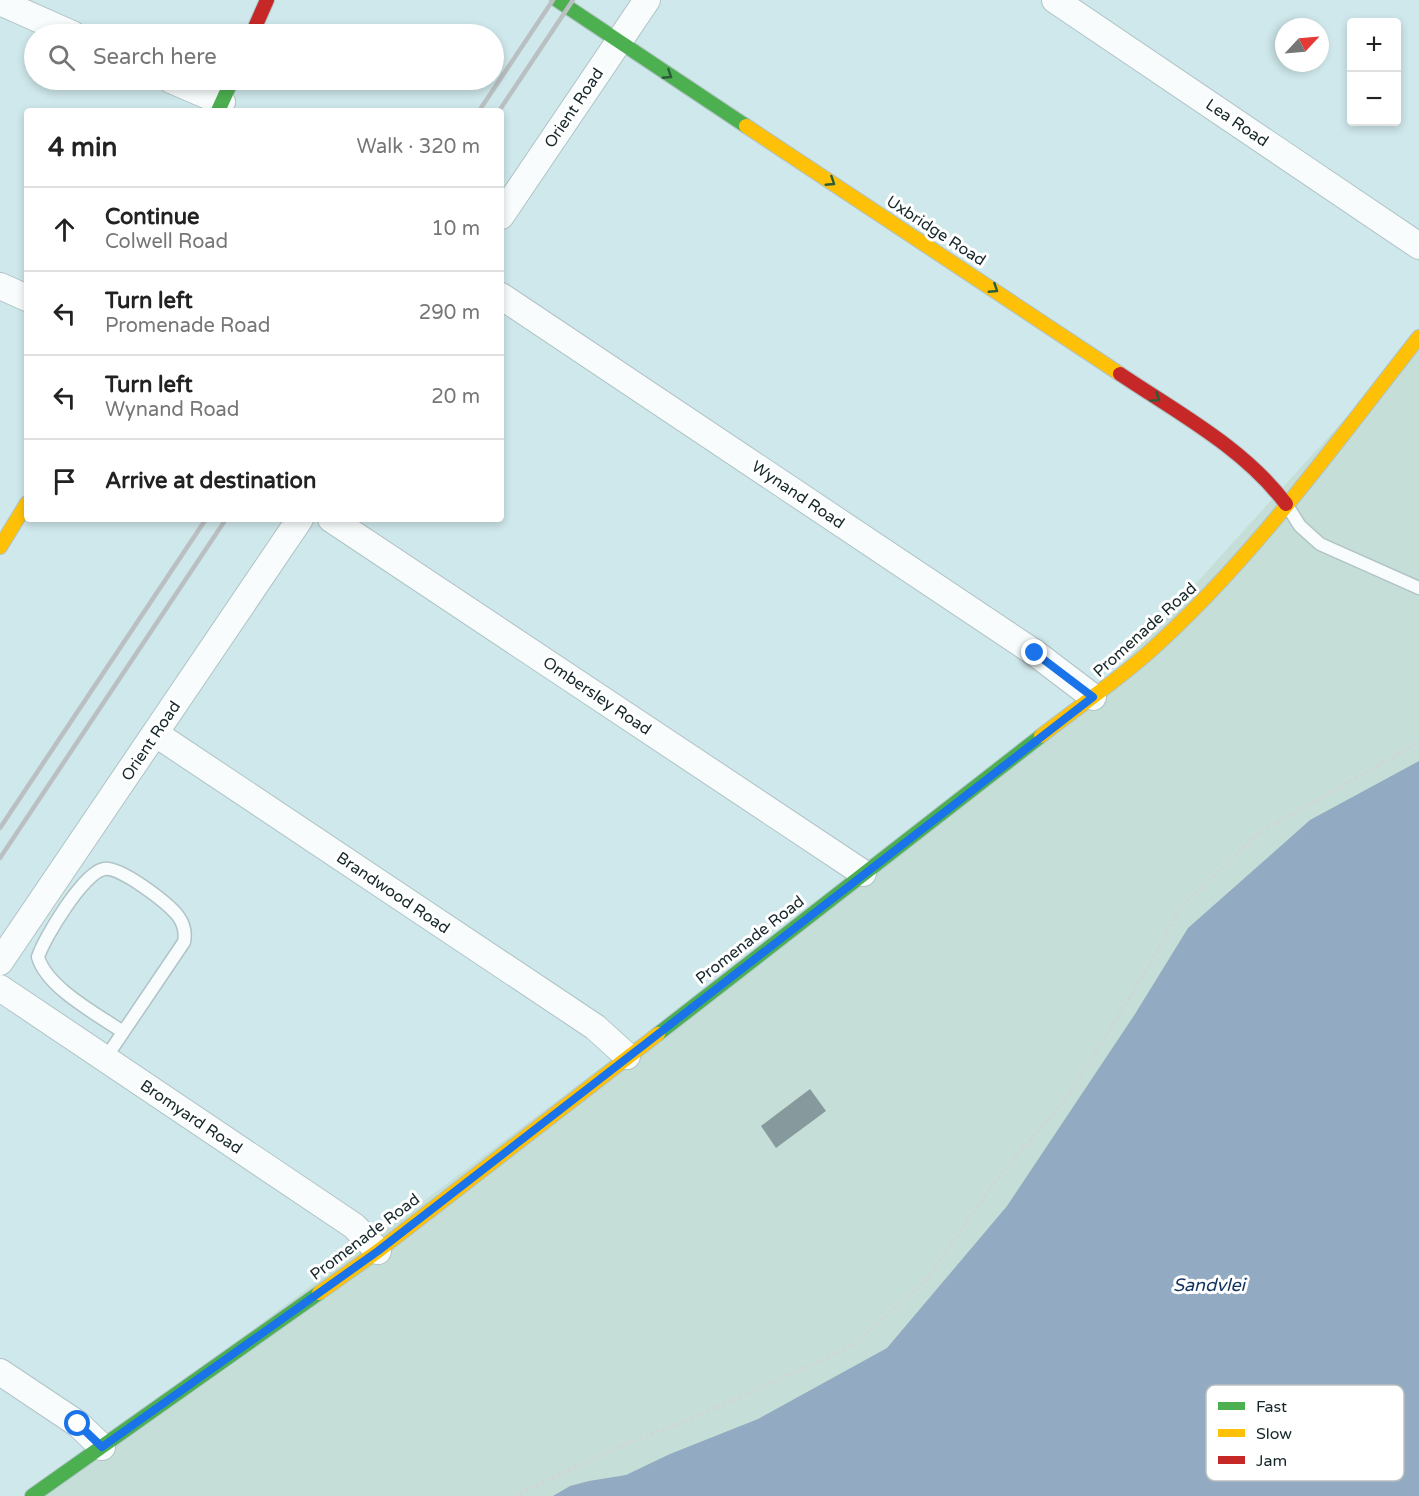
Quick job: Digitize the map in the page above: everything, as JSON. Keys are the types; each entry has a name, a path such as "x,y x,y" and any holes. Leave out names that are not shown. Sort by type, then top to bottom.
{"street":[{"path":"256,24 267,0"},
{"name":"Uxbridge Road","path":"557,0 1228,446 1272,484 1286,504"},
{"name":"Orient Road","path":"504,212 647,0"},
{"name":"Lea Road","path":"1055,0 1419,246"},
{"path":"0,2 50,24"},
{"path":"200,90 224,98"},
{"path":"0,286 24,297"},
{"name":"Wynand Road","path":"504,298 1035,653 1093,697"},
{"name":"Promenade Road","path":"32,1496 378,1251 1093,697 1186,619 1286,504 1419,337"},
{"path":"0,547 24,508"},
{"name":"Orient Road","path":"0,962 298,522"},
{"name":"Ombersley Road","path":"336,522 863,873"},
{"name":"Brandwood Road","path":"156,734 595,1027 627,1056"},
{"name":"Bromyard Road","path":"0,988 354,1226 378,1251"},
{"path":"0,1371 78,1424 102,1447"}],"lane":[{"path":"1286,504 1300,526 1320,544 1419,588"},
{"path":"105,1059 184,942 186,933 178,916 168,905 123,874 105,869 89,878 76,894 38,957 41,967 60,988 123,1032"}],"path":[{"path":"514,1496 852,1346 926,1280 997,1179 1069,1095 1152,961 1179,909 1258,834 1419,742"}],"green space":[{"path":"1419,337 1419,1496 32,1496 1093,697"}],"water":[{"name":"Sandvlei","path":"1419,761 1419,1496 553,1496 570,1486 626,1475 670,1454 758,1419 887,1348 1007,1206 1135,1014 1188,928 1310,820"}],"building":[{"path":"810,1089 826,1111 776,1148 761,1126"}],"railway":[{"path":"504,74 553,0"},
{"path":"501,108 573,0"},
{"path":"481,108 493,90"},
{"path":"0,828 204,522"},
{"path":"0,858 224,522"}],"traffic: fast":[{"path":"557,0 746,126"},
{"path":"219,108 227,90"},
{"path":"658,1034 1041,736"},
{"path":"32,1496 319,1293"}],"traffic: slow":[{"path":"746,126 1120,374"},
{"path":"1041,736 1149,652 1223,579 1291,500 1419,337"},
{"path":"0,547 24,508"},
{"path":"319,1293 378,1251 658,1034"}],"traffic: jam":[{"path":"256,24 267,0"},
{"path":"1120,374 1230,449 1269,484 1286,504"}],"route":[{"path":"78,1424 102,1447 378,1251 1093,697 1035,653"}]}
